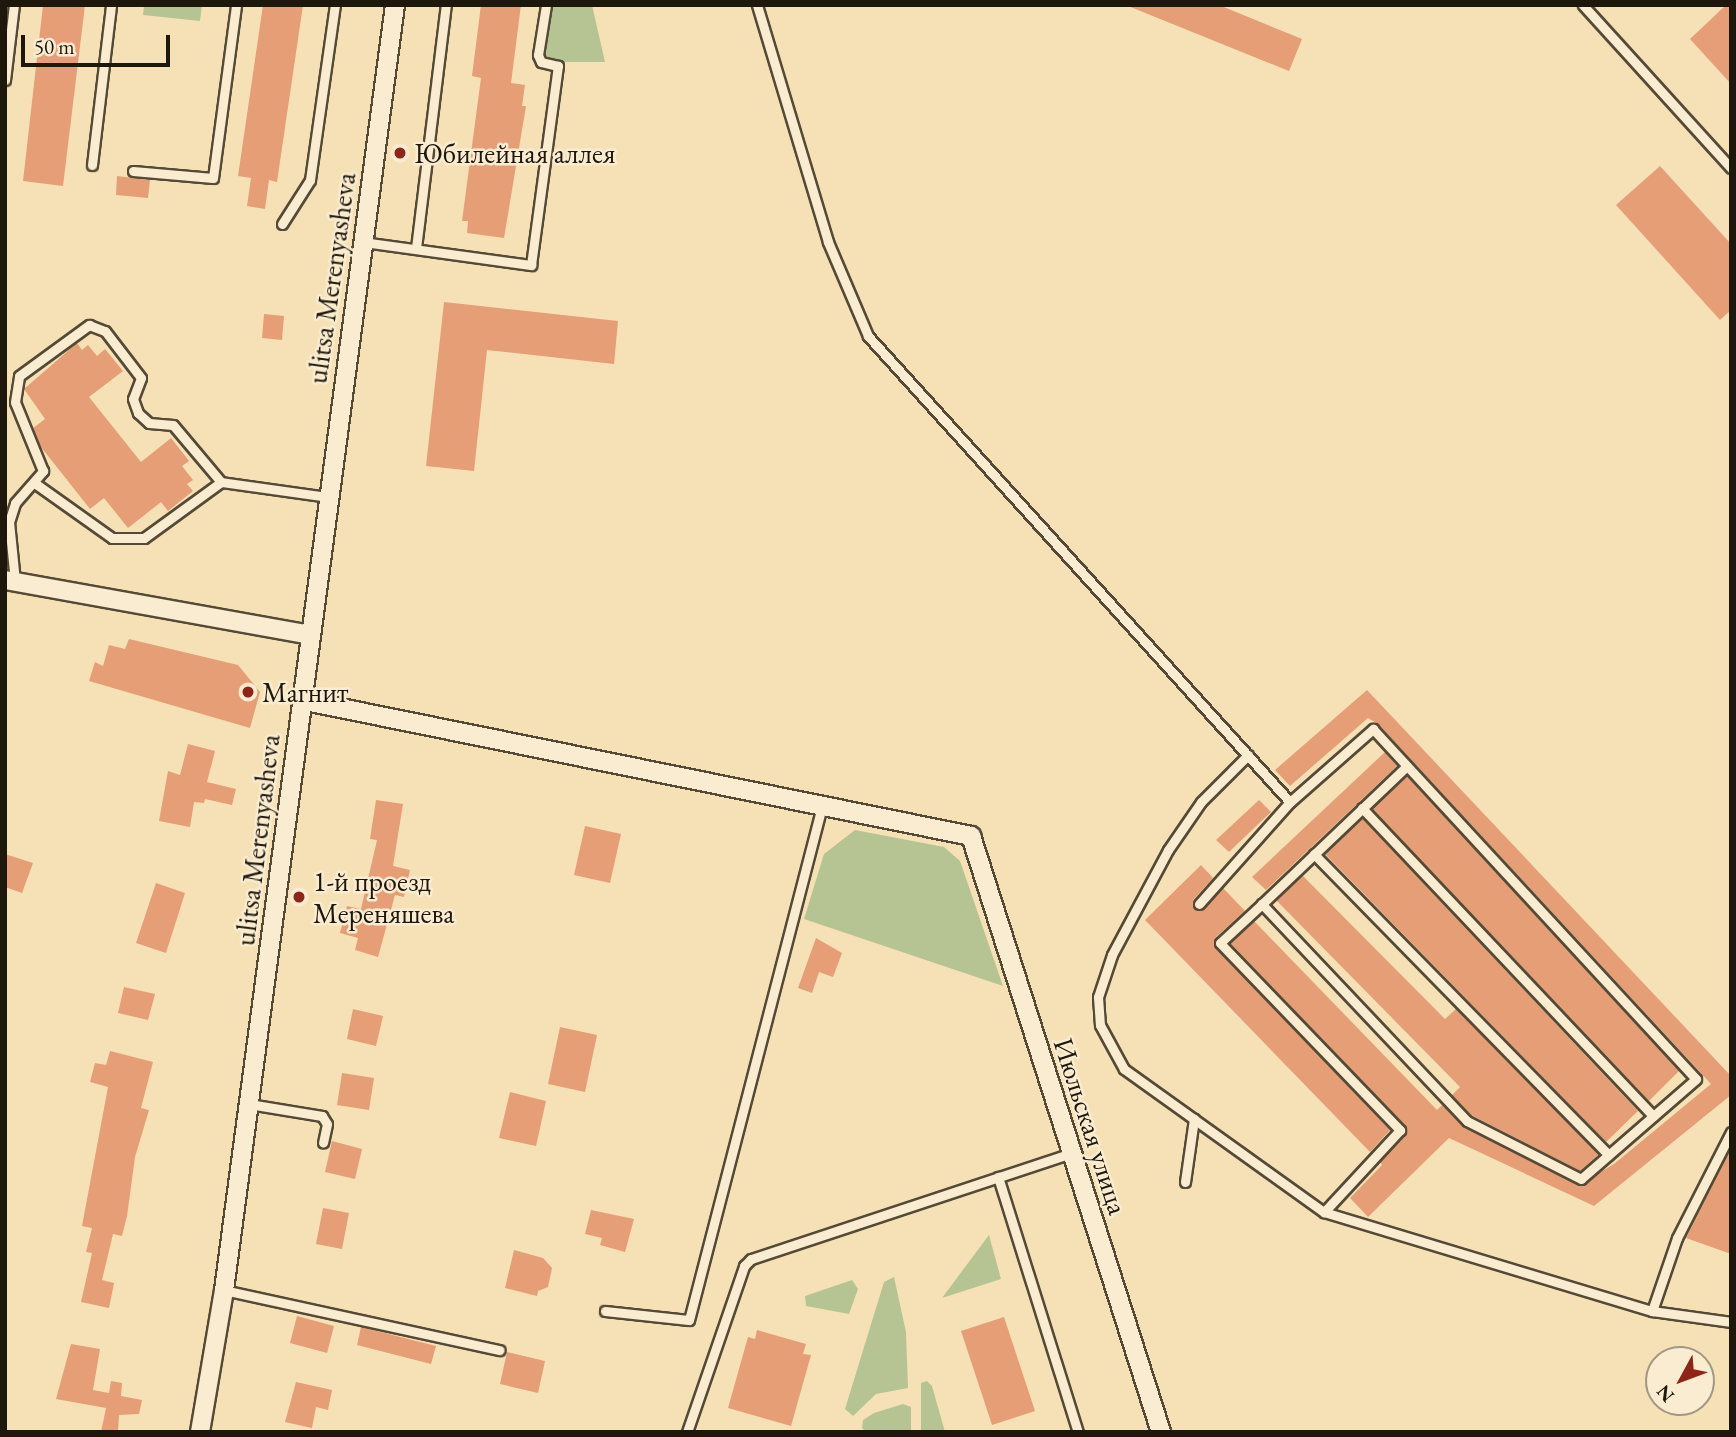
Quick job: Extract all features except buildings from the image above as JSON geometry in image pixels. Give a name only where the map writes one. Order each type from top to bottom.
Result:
[{"type":"street","name":"ulitsa Merenyasheva","points":[[200,1432],[224,1290],[395,5]]},
{"type":"street","points":[[10,581],[310,635]]},
{"type":"street","points":[[301,701],[822,806]]},
{"type":"street","name":"Июльская улица","points":[[822,806],[971,836],[1161,1432]]},
{"type":"lane","points":[[5,80],[14,5]]},
{"type":"lane","points":[[92,165],[111,5]]},
{"type":"lane","points":[[133,170],[213,178],[236,5]]},
{"type":"lane","points":[[282,224],[310,180],[335,5]]},
{"type":"lane","points":[[416,248],[446,5]]},
{"type":"lane","points":[[363,242],[531,265],[558,66],[541,62],[538,55],[546,5]]},
{"type":"lane","points":[[757,5],[828,242],[868,336],[1290,802]]},
{"type":"lane","points":[[1583,5],[1731,168]]},
{"type":"lane","points":[[10,581],[9,522],[15,503],[36,484],[43,471],[15,402],[19,376],[89,326],[105,331],[141,378],[134,399],[138,412],[149,423],[173,425],[220,482],[328,497]]},
{"type":"lane","points":[[36,484],[112,538],[144,538],[220,482]]},
{"type":"lane","points":[[1199,904],[1290,802],[1373,729],[1696,1079],[1581,1179],[1467,1121],[1262,904]]},
{"type":"lane","points":[[1248,755],[1202,802],[1168,850],[1129,917],[1098,998],[1100,1024],[1124,1069],[1324,1212],[1652,1311],[1731,1322]]},
{"type":"lane","points":[[1324,1212],[1400,1130],[1220,943],[1407,766]]},
{"type":"lane","points":[[605,1311],[689,1320],[822,806]]},
{"type":"lane","points":[[1362,808],[1653,1116]]},
{"type":"lane","points":[[1314,854],[1609,1155]]},
{"type":"lane","points":[[248,1104],[322,1115],[327,1124],[323,1143]]},
{"type":"lane","points":[[1185,1182],[1194,1119]]},
{"type":"lane","points":[[1652,1311],[1677,1238],[1731,1132]]},
{"type":"lane","points":[[687,1432],[744,1266],[751,1259],[1072,1153]]},
{"type":"lane","points":[[998,1177],[1078,1432]]},
{"type":"lane","points":[[224,1290],[500,1350]]},
{"type":"green space","points":[[144,5],[202,5],[200,21],[143,15]]},
{"type":"green space","points":[[552,5],[592,5],[605,62],[552,62],[543,52]]},
{"type":"green space","points":[[855,830],[944,847],[960,861],[1003,986],[804,919],[824,854]]},
{"type":"green space","points":[[989,1235],[1001,1279],[942,1298]]},
{"type":"green space","points":[[894,1277],[906,1332],[908,1388],[876,1394],[853,1416],[845,1409],[884,1282]]},
{"type":"green space","points":[[852,1280],[858,1289],[849,1314],[806,1306],[805,1296]]},
{"type":"green space","points":[[927,1381],[932,1386],[945,1432],[921,1432],[921,1383]]},
{"type":"green space","points":[[903,1404],[911,1407],[911,1432],[866,1432],[862,1428],[863,1420],[874,1413]]},
{"type":"place","name":"Юбилейная аллея","points":[[400,153]]},
{"type":"place","name":"Магнит","points":[[248,692]]},
{"type":"place","name":"1-й проезд Мереняшева","points":[[299,897]]}]
